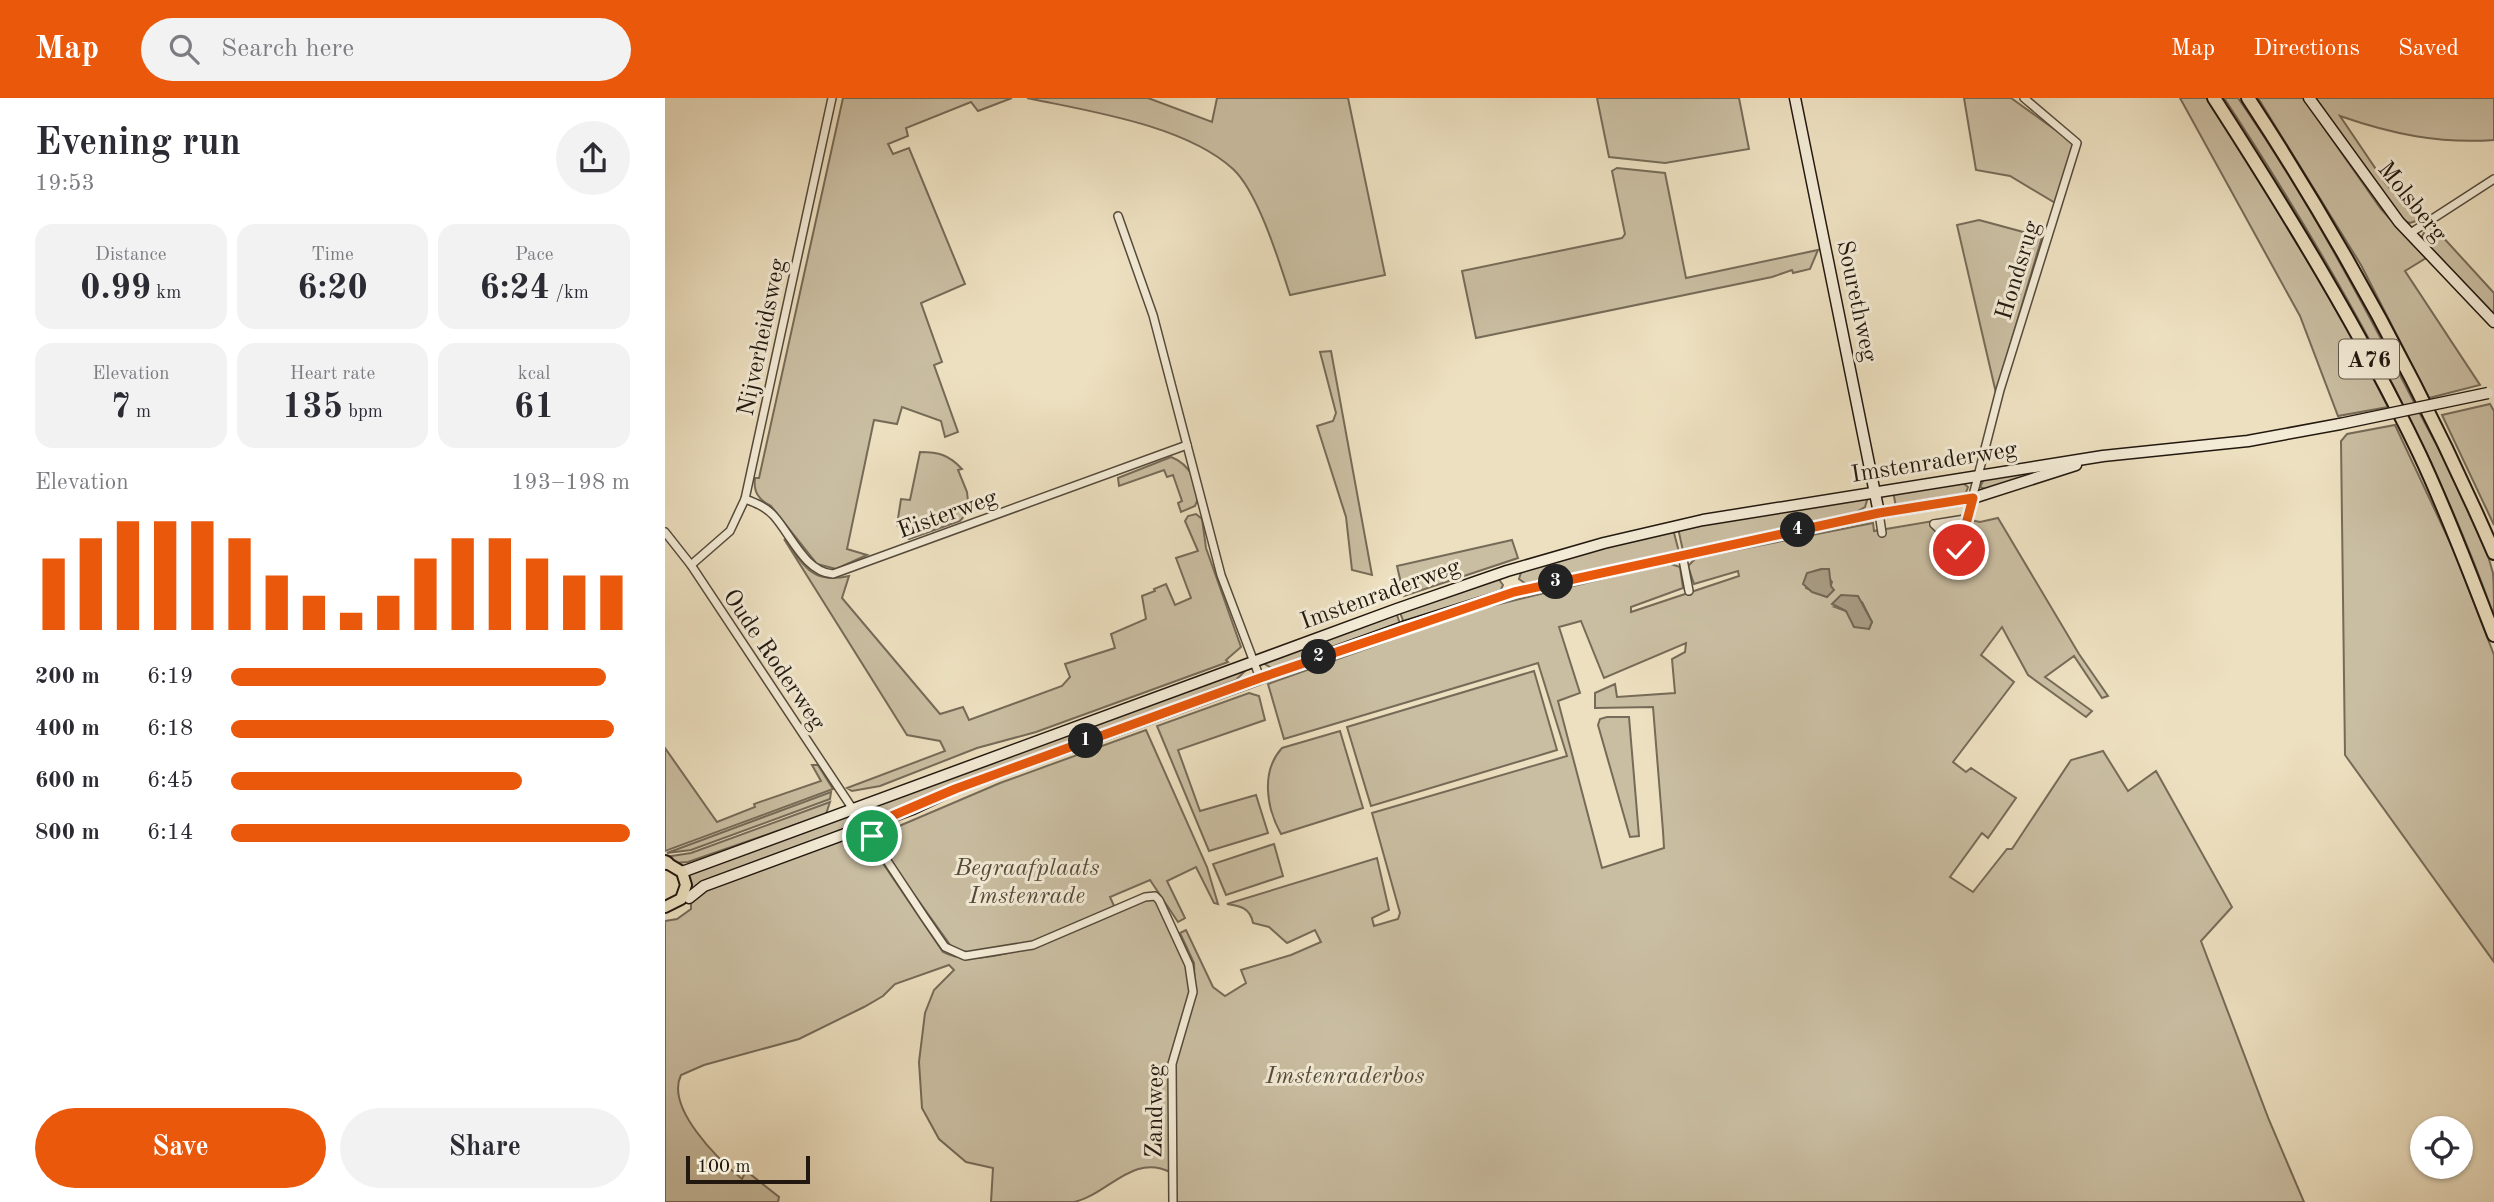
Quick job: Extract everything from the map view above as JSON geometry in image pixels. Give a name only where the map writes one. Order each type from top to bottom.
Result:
[{"type":"highway","name":"A76","points":[[2214,98],[2309,249],[2411,439],[2449,521],[2494,635]]},
{"type":"highway","name":"A76","points":[[2248,98],[2310,194],[2377,309],[2441,434],[2494,553]]},
{"type":"main road","points":[[665,906],[678,902],[684,895],[686,886],[671,867]]},
{"type":"main road","points":[[665,914],[678,910],[689,898]]},
{"type":"street","name":"Nijverheidsweg","points":[[691,565],[730,531],[745,499],[832,98]]},
{"type":"street","name":"Sourethweg","points":[[1795,98],[1879,513]]},
{"type":"street","name":"Hondsrug","points":[[1977,476],[2011,352],[2077,144],[2024,98]]},
{"type":"street","name":"Molsberg","points":[[2309,98],[2409,234],[2494,322]]},
{"type":"street","points":[[2409,234],[2494,179]]},
{"type":"street","points":[[1118,216],[1153,315],[1221,575],[1260,678]]},
{"type":"street","name":"Imstenraderweg","points":[[671,867],[697,864],[1507,571],[1604,543],[1703,520],[1875,491],[2103,456],[2248,441],[2491,392]]},
{"type":"street","name":"Eisterweg","points":[[745,499],[761,505],[774,516],[817,570],[833,574],[1187,445]]},
{"type":"street","name":"Imstenraderweg","points":[[689,898],[704,886],[866,827],[955,789],[1260,678],[1514,592],[1879,513],[1973,498],[2103,456]]},
{"type":"street","points":[[1965,519],[1934,524],[1959,550],[1977,476]]},
{"type":"street","points":[[1879,513],[1882,533]]},
{"type":"street","name":"Oude Roderweg","points":[[665,532],[691,565],[866,827]]},
{"type":"street","points":[[1682,554],[1689,591]]},
{"type":"street","name":"Zandweg","points":[[866,827],[945,947],[958,955],[1033,945],[1145,897],[1155,896],[1159,900],[1189,965],[1193,992],[1172,1064],[1173,1202]]},
{"type":"green space","points":[[843,98],[1012,98],[978,111],[971,102],[906,128],[908,136],[888,144],[893,154],[909,148],[965,284],[921,303],[942,362],[934,365],[958,432],[945,437],[941,421],[902,407],[897,424],[874,420],[847,549],[867,555],[836,569],[817,564],[771,506],[760,498],[756,491],[755,478],[759,478]]},
{"type":"green space","points":[[1027,98],[1148,98],[1212,122],[1217,98],[1348,98],[1385,275],[1290,295],[1267,228],[1251,194],[1233,169],[1213,154],[1189,141],[1135,122]]},
{"type":"green space","points":[[1597,98],[1739,98],[1749,149],[1665,163],[1609,157]]},
{"type":"green space","points":[[1964,98],[2011,98],[2075,144],[2057,204],[2010,176],[1976,170]]},
{"type":"green space","points":[[2180,98],[2208,98],[2328,291],[2388,407],[2338,416],[2300,316]]},
{"type":"green space","points":[[2224,98],[2238,98],[2311,212],[2450,469],[2487,552],[2493,573],[2494,616],[2468,548],[2408,414],[2339,285]]},
{"type":"green space","points":[[2258,98],[2303,98],[2381,209],[2426,258],[2405,271],[2480,385],[2429,398],[2361,265]]},
{"type":"green space","points":[[2313,98],[2494,98],[2494,140],[2435,139],[2378,128],[2340,116],[2386,184],[2422,219],[2410,223],[2400,220]]},
{"type":"green space","points":[[1617,168],[1665,173],[1686,278],[1818,250],[1810,269],[1793,273],[1792,270],[1772,277],[1476,338],[1462,271],[1622,238],[1625,234],[1612,171]]},
{"type":"green space","points":[[1979,220],[2042,237],[1996,393],[1957,225]]},
{"type":"green space","points":[[2430,223],[2494,293],[2494,314],[2421,238]]},
{"type":"green space","points":[[1331,351],[1372,575],[1352,570],[1346,517],[1317,426],[1333,421],[1336,413],[1320,352]]},
{"type":"green space","points":[[2490,404],[2494,411],[2494,525],[2442,415]]},
{"type":"green space","points":[[2395,425],[2455,553],[2494,655],[2494,962],[2345,755],[2341,441],[2347,434]]},
{"type":"green space","points":[[920,452],[943,455],[962,469],[958,470],[967,492],[969,511],[960,521],[909,539],[897,525],[901,499],[910,500]]},
{"type":"green space","points":[[1171,457],[1189,470],[1193,477],[1198,492],[1195,506],[1181,512],[1178,503],[1182,501],[1173,475],[1167,477],[1164,470],[1119,486],[1118,478]]},
{"type":"green space","points":[[2045,470],[1987,490],[1980,487],[1984,479]]},
{"type":"green space","points":[[1963,483],[1968,487],[1965,495],[1896,507],[1893,491]]},
{"type":"green space","points":[[1868,497],[1865,507],[1853,514],[1683,551],[1678,528]]},
{"type":"green space","points":[[1196,514],[1202,519],[1206,548],[1241,647],[1226,660],[1228,662],[1036,732],[977,748],[880,786],[852,791],[847,788],[945,751],[940,741],[907,735],[784,539],[804,565],[818,575],[826,578],[849,576],[842,598],[940,714],[963,707],[969,720],[1062,686],[1070,677],[1065,664],[1115,648],[1111,634],[1146,619],[1142,596],[1155,591],[1154,589],[1166,584],[1175,605],[1191,598],[1176,558],[1198,551],[1185,521],[1188,516]]},
{"type":"green space","name":"Imstenraderbos","points":[[1998,518],[2079,654],[2108,696],[2102,698],[2074,656],[2045,677],[2092,711],[2086,717],[2028,675],[2002,627],[1981,655],[2014,682],[1953,762],[1966,772],[1971,768],[2016,798],[1988,838],[1982,833],[1950,877],[1973,892],[2007,849],[2012,849],[2071,760],[2103,751],[2128,791],[2156,771],[2232,907],[2201,941],[2269,1120],[2304,1202],[1170,1202],[1170,1172],[1144,1168],[1132,1171],[1098,1192],[1074,1202],[991,1202],[993,1168],[966,1162],[939,1139],[922,1108],[919,1062],[925,1013],[934,990],[954,970],[949,965],[895,984],[883,996],[864,1007],[799,1039],[704,1065],[681,1075],[678,1088],[681,1102],[687,1117],[708,1146],[742,1179],[745,1173],[750,1174],[779,1197],[778,1202],[665,1202],[665,921],[677,919],[691,909],[691,902],[702,891],[855,836],[880,859],[943,952],[963,958],[987,957],[1016,951],[1046,942],[1150,898],[1157,901],[1179,939],[1195,993],[1194,963],[1180,933],[1186,930],[1213,987],[1225,996],[1246,983],[1241,970],[1291,955],[1321,942],[1315,930],[1287,943],[1269,927],[1253,923],[1250,914],[1244,909],[1227,904],[1377,858],[1389,910],[1372,918],[1374,926],[1398,919],[1400,913],[1372,813],[1567,756],[1538,663],[1284,739],[1268,684],[1475,610],[1668,563],[1680,567],[1683,588],[1631,607],[1631,612],[1739,576],[1738,571],[1694,584],[1688,566],[1696,558],[1873,523],[1874,531],[1933,521],[1939,531],[1964,540],[1970,520],[1980,522]],"holes":[[[1822,569],[1832,582],[1827,597],[1806,588],[1814,571]],[[1862,602],[1872,622],[1869,629],[1846,611],[1835,607]],[[1581,621],[1604,678],[1686,643],[1685,652],[1672,659],[1675,693],[1617,697],[1615,684],[1595,693],[1595,708],[1653,707],[1664,848],[1602,868],[1558,701],[1580,693],[1559,627]]]},
{"type":"green space","points":[[1673,529],[1679,552],[1529,586],[1519,579],[1522,569]]},
{"type":"green space","points":[[1512,540],[1518,558],[1404,596],[1397,566]]},
{"type":"green space","points":[[1498,578],[1503,585],[1499,594],[1404,623],[1399,610]]},
{"type":"green space","points":[[1396,612],[1400,624],[1273,669],[1263,663]]},
{"type":"green space","points":[[1247,669],[1236,680],[917,804],[871,821],[866,815],[871,807]]},
{"type":"green space","points":[[1534,671],[1557,750],[1371,806],[1347,727]]},
{"type":"green space","points":[[1249,693],[1259,696],[1265,720],[1178,750],[1200,811],[1256,795],[1268,833],[1209,851],[1157,726]]},
{"type":"green space","points":[[1629,717],[1639,836],[1630,837],[1598,725],[1600,719]]},
{"type":"green space","name":"Begraafplaats Imstenrade","points":[[1146,730],[1207,867],[1218,904],[1214,903],[1196,867],[1167,881],[1185,918],[1178,922],[1150,880],[1110,897],[1115,908],[1035,942],[993,952],[972,953],[953,949],[881,848],[885,832],[1000,783]]},
{"type":"green space","points":[[1340,731],[1363,808],[1281,834],[1272,813],[1268,791],[1268,779],[1275,758],[1282,748]]},
{"type":"green space","points":[[665,748],[717,822],[755,807],[754,804],[821,781],[812,765],[818,765],[833,789],[665,851]]},
{"type":"green space","points":[[831,792],[830,799],[691,850],[667,853]]},
{"type":"green space","points":[[830,802],[826,814],[688,862],[675,863],[665,857],[691,853]]},
{"type":"green space","points":[[847,815],[851,822],[846,828],[690,890],[688,873]]},
{"type":"green space","points":[[1274,844],[1283,876],[1226,895],[1213,864]]},
{"type":"shaded area","points":[[1829,569],[1834,590],[1827,597],[1812,592],[1803,584],[1807,573]]},
{"type":"shaded area","points":[[1841,595],[1858,596],[1872,622],[1869,629],[1854,627],[1846,611],[1832,604]]},
{"type":"route","points":[[872,836],[866,827],[955,789],[1331,652],[1514,592],[1596,572],[1879,513],[1973,498],[1965,519],[1959,550]]}]
